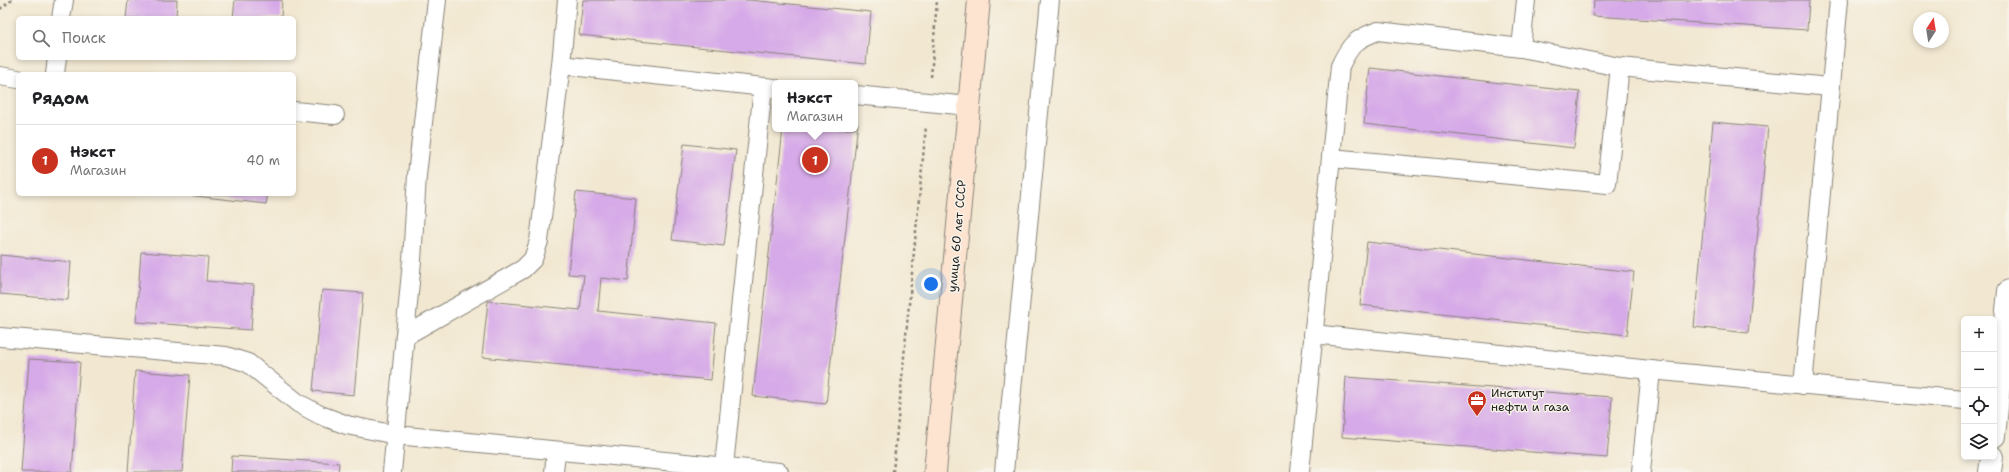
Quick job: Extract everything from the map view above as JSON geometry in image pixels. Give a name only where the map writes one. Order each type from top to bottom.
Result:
[{"type":"main road","name":"улица 60 лет СССР","points":[[935,472],[979,0]]},
{"type":"street","points":[[1997,395],[2009,291]]},
{"type":"street","points":[[1990,472],[1992,460]]},
{"type":"lane","points":[[61,16],[64,0]]},
{"type":"lane","points":[[392,472],[412,261],[417,175],[437,0]]},
{"type":"lane","points":[[405,336],[523,269],[533,259],[540,241],[561,65],[567,0]]},
{"type":"lane","points":[[1004,472],[1050,0]]},
{"type":"lane","points":[[1521,48],[1526,0]]},
{"type":"lane","points":[[1803,385],[1839,0]]},
{"type":"lane","points":[[1300,472],[1340,66],[1349,48],[1361,37],[1378,31],[1521,48],[1620,67],[1830,87]]},
{"type":"lane","points":[[55,72],[57,60]]},
{"type":"lane","points":[[561,65],[769,88],[724,466]]},
{"type":"lane","points":[[1331,158],[1607,184],[1620,67]]},
{"type":"lane","points":[[0,76],[16,79]]},
{"type":"lane","points":[[858,95],[970,106]]},
{"type":"lane","points":[[296,110],[335,115]]},
{"type":"lane","points":[[1313,334],[1651,370],[1961,400]]},
{"type":"lane","points":[[0,337],[226,356],[248,363],[298,403],[320,415],[347,424],[396,435],[779,472]]},
{"type":"lane","points":[[1642,472],[1651,370]]},
{"type":"lane","points":[[554,472],[556,451]]},
{"type":"path","points":[[0,9],[12,0]]},
{"type":"path","points":[[893,472],[937,0]]},
{"type":"building","points":[[128,0],[177,0],[176,16],[126,16]]},
{"type":"building","points":[[235,0],[282,0],[281,16],[233,16]]},
{"type":"building","points":[[583,0],[749,0],[871,12],[866,64],[579,35]]},
{"type":"building","points":[[1594,0],[1809,0],[1807,30],[1593,16]]},
{"type":"building","points":[[1370,68],[1580,92],[1574,148],[1364,124]]},
{"type":"building","points":[[1713,122],[1768,127],[1748,333],[1694,327]]},
{"type":"building","points":[[783,132],[857,132],[826,404],[753,396]]},
{"type":"building","points":[[684,144],[736,150],[724,246],[672,240]]},
{"type":"building","points":[[576,192],[636,198],[628,281],[601,278],[598,311],[716,323],[711,380],[482,357],[488,301],[580,310],[584,275],[568,274]]},
{"type":"building","points":[[196,196],[268,196],[266,204]]},
{"type":"building","points":[[1367,242],[1634,272],[1627,335],[1360,305]]},
{"type":"building","points":[[141,252],[208,257],[206,281],[254,285],[251,330],[136,322]]},
{"type":"building","points":[[0,255],[71,262],[68,300],[0,294]]},
{"type":"building","points":[[322,290],[363,293],[354,395],[313,391]]},
{"type":"building","points":[[29,359],[80,362],[72,472],[21,472]]},
{"type":"building","points":[[135,371],[190,375],[182,472],[128,472]]},
{"type":"building","name":"Институт нефти и газа","points":[[1346,377],[1612,397],[1607,458],[1342,437]]},
{"type":"building","points":[[232,456],[339,463],[338,472],[231,472]]},
{"type":"place","name":"Нэкст","points":[[815,160]]},
{"type":"place","name":"Институт нефти и газа","points":[[1477,417]]}]
